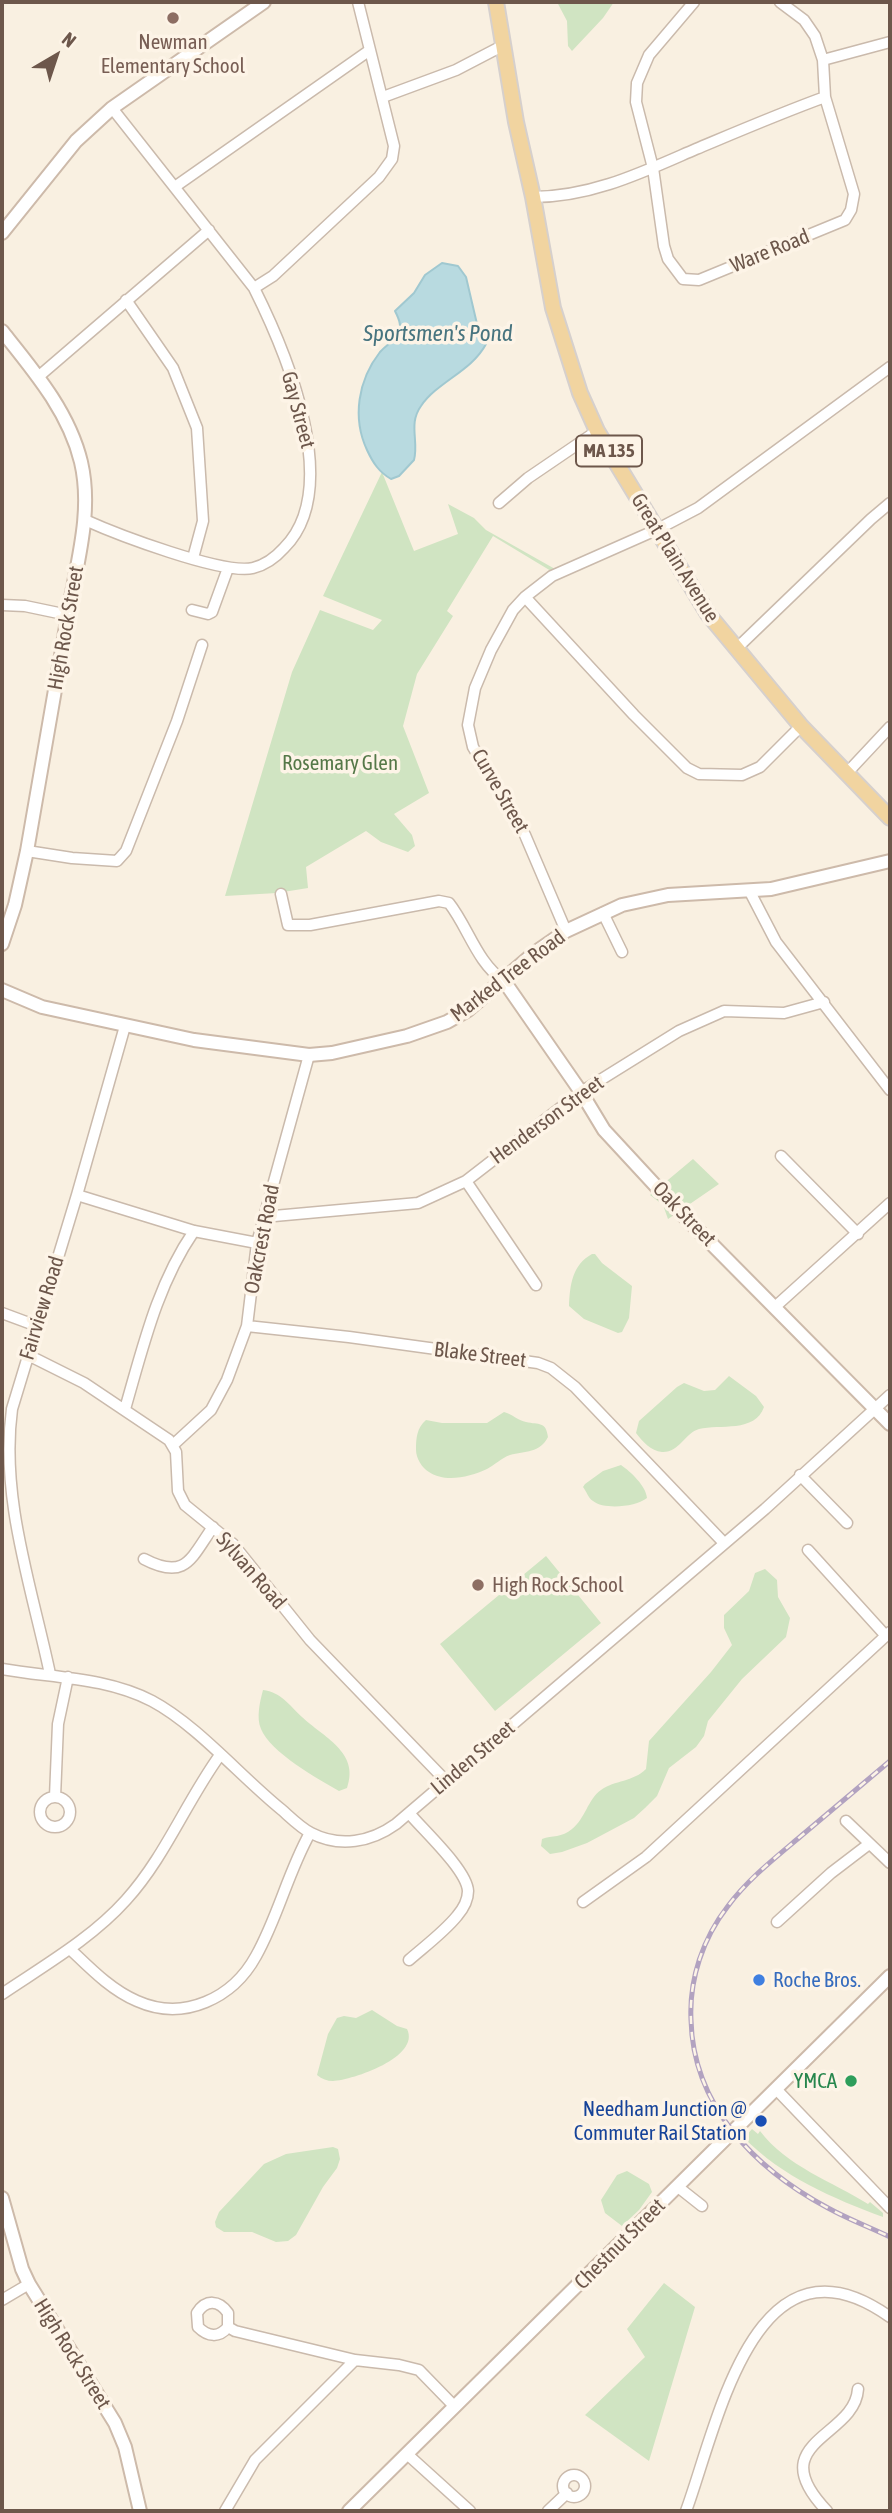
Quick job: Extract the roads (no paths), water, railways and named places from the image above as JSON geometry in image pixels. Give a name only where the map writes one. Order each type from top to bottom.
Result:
[{"type":"main road","name":"Great Plain Avenue","points":[[496,2],[516,122],[557,323],[580,393],[597,431],[708,614],[801,726],[890,818]]},
{"type":"street","points":[[2,233],[76,141],[112,108],[264,2]]},
{"type":"street","points":[[254,288],[273,276],[379,177],[392,159],[394,146],[358,2]]},
{"type":"street","points":[[678,2],[686,10]]},
{"type":"street","points":[[653,168],[636,102],[637,83],[649,55],[694,2]]},
{"type":"street","points":[[533,197],[558,197],[623,181],[773,116],[825,97],[823,60],[815,36],[804,20],[780,2]]},
{"type":"street","points":[[823,60],[890,42]]},
{"type":"street","points":[[383,97],[456,70],[504,45]]},
{"type":"street","points":[[176,186],[370,50]]},
{"type":"street","name":"Ware Road","points":[[653,168],[664,246],[668,259],[684,279],[699,280],[845,220],[851,210],[854,194],[825,97]]},
{"type":"street","name":"Gay Street","points":[[85,520],[163,550],[228,568],[253,568],[277,555],[302,525],[310,486],[311,462],[292,380],[270,320],[254,288],[112,108]]},
{"type":"street","points":[[38,377],[209,230]]},
{"type":"street","points":[[126,300],[173,368],[197,428],[203,521],[193,558]]},
{"type":"street","name":"High Rock Street","points":[[2,331],[60,410],[73,438],[81,463],[85,520],[27,851],[15,905],[2,944]]},
{"type":"street","name":"Curve Street","points":[[566,931],[525,835],[473,747],[467,725],[475,688],[491,650],[513,610],[552,576],[656,530],[698,508],[890,367]]},
{"type":"street","points":[[499,503],[528,478],[597,431]]},
{"type":"street","points":[[736,649],[890,503]]},
{"type":"street","points":[[192,610],[208,614],[212,612],[228,568]]},
{"type":"street","points":[[525,597],[634,715],[687,768],[699,774],[742,775],[760,766],[801,726]]},
{"type":"street","points":[[2,605],[25,606],[68,615]]},
{"type":"street","points":[[27,851],[117,861],[126,851],[177,721],[202,645]]},
{"type":"street","points":[[846,774],[890,727]]},
{"type":"street","name":"Marked Tree Road","points":[[2,990],[42,1007],[194,1040],[309,1055],[332,1053],[447,1022],[468,1010],[533,954],[566,931],[603,913],[651,898],[749,890],[814,880],[890,861]]},
{"type":"street","points":[[749,890],[776,942],[890,1090]]},
{"type":"street","points":[[281,894],[288,925],[292,926],[439,901],[449,903],[475,947],[496,976],[504,981]]},
{"type":"street","points":[[603,913],[622,952]]},
{"type":"street","name":"Oak Street","points":[[504,981],[604,1130],[678,1210],[890,1424]]},
{"type":"street","name":"Henderson Street","points":[[263,1217],[418,1203],[466,1181],[581,1092],[679,1031],[724,1011],[784,1013],[824,1002]]},
{"type":"street","name":"Fairview Road","points":[[50,1674],[18,1552],[4,1470],[7,1426],[125,1026]]},
{"type":"street","name":"Oakcrest Road","points":[[173,1445],[211,1410],[227,1380],[247,1326],[257,1243],[309,1055]]},
{"type":"street","points":[[781,1156],[858,1234]]},
{"type":"street","points":[[466,1181],[536,1285]]},
{"type":"street","points":[[77,1195],[194,1231],[257,1243]]},
{"type":"street","points":[[776,1306],[890,1203]]},
{"type":"street","points":[[125,1409],[154,1307],[180,1251],[194,1231]]},
{"type":"street","points":[[2,1313],[37,1326]]},
{"type":"street","name":"Blake Street","points":[[247,1326],[538,1363],[551,1368],[575,1387],[724,1543]]},
{"type":"street","points":[[27,1355],[84,1383],[163,1435],[173,1445]]},
{"type":"street","name":"Linden Street","points":[[2,1670],[68,1677],[120,1688],[151,1701],[183,1722],[310,1833],[344,1842],[363,1840],[385,1832],[446,1781],[724,1543],[890,1395]]},
{"type":"street","name":"Sylvan Road","points":[[173,1445],[177,1458],[179,1496],[189,1510],[233,1544],[310,1640],[446,1781]]},
{"type":"street","points":[[800,1475],[848,1523]]},
{"type":"street","points":[[144,1559],[163,1568],[183,1565],[192,1557],[213,1527]]},
{"type":"street","points":[[583,1902],[646,1857],[888,1634],[808,1550]]},
{"type":"street","points":[[55,1797],[58,1724],[68,1677]]},
{"type":"street","points":[[2,1994],[69,1948],[113,1913],[139,1885],[220,1755]]},
{"type":"street","points":[[408,1813],[453,1863],[463,1877],[468,1891],[457,1917],[409,1960]]},
{"type":"street","points":[[846,1821],[890,1863]]},
{"type":"street","points":[[69,1948],[112,1985],[146,2004],[184,2009],[216,1998],[235,1985],[257,1956],[310,1833]]},
{"type":"street","points":[[777,1922],[831,1873],[869,1844]]},
{"type":"street","name":"Chestnut Street","points":[[349,2511],[890,1976]]},
{"type":"street","points":[[776,2089],[890,2208]]},
{"type":"street","points":[[678,2187],[702,2206]]},
{"type":"street","name":"High Rock Street","points":[[2,2198],[22,2269],[29,2284],[115,2423],[127,2454],[140,2511]]},
{"type":"street","points":[[2,2300],[29,2284]]},
{"type":"street","points":[[686,2511],[732,2377],[756,2336],[783,2304],[803,2293],[838,2292],[877,2307],[890,2317]]},
{"type":"street","points":[[228,2327],[245,2334],[355,2360],[419,2370],[455,2407]]},
{"type":"street","points":[[225,2511],[255,2460],[355,2360]]},
{"type":"street","points":[[827,2511],[813,2497],[806,2483],[803,2467],[806,2456],[814,2446],[852,2406],[858,2389]]},
{"type":"street","points":[[407,2454],[470,2511]]},
{"type":"street","points":[[548,2511],[567,2493]]},
{"type":"water","name":"Sportsmen's Pond","points":[[442,263],[458,266],[466,277],[477,324],[486,344],[472,362],[436,390],[421,406],[414,426],[414,460],[399,476],[391,479],[374,463],[362,438],[359,412],[362,387],[380,352],[399,332],[400,324],[395,311],[414,293],[425,275]]},
{"type":"railway","points":[[890,1761],[772,1861],[736,1896],[719,1918],[705,1945],[695,1974],[691,2005],[694,2051],[703,2080],[716,2107],[733,2132],[753,2154],[801,2192],[890,2237]]},
{"type":"place","name":"Newman Elementary School","points":[[173,18]]},
{"type":"place","name":"High Rock School","points":[[478,1585]]},
{"type":"place","name":"Roche Bros.","points":[[759,1980]]},
{"type":"place","name":"YMCA","points":[[851,2081]]},
{"type":"place","name":"Needham Junction @ Commuter Rail Station","points":[[761,2121]]},
{"type":"park label","name":"Rosemary Glen","points":[[340,763]]}]
